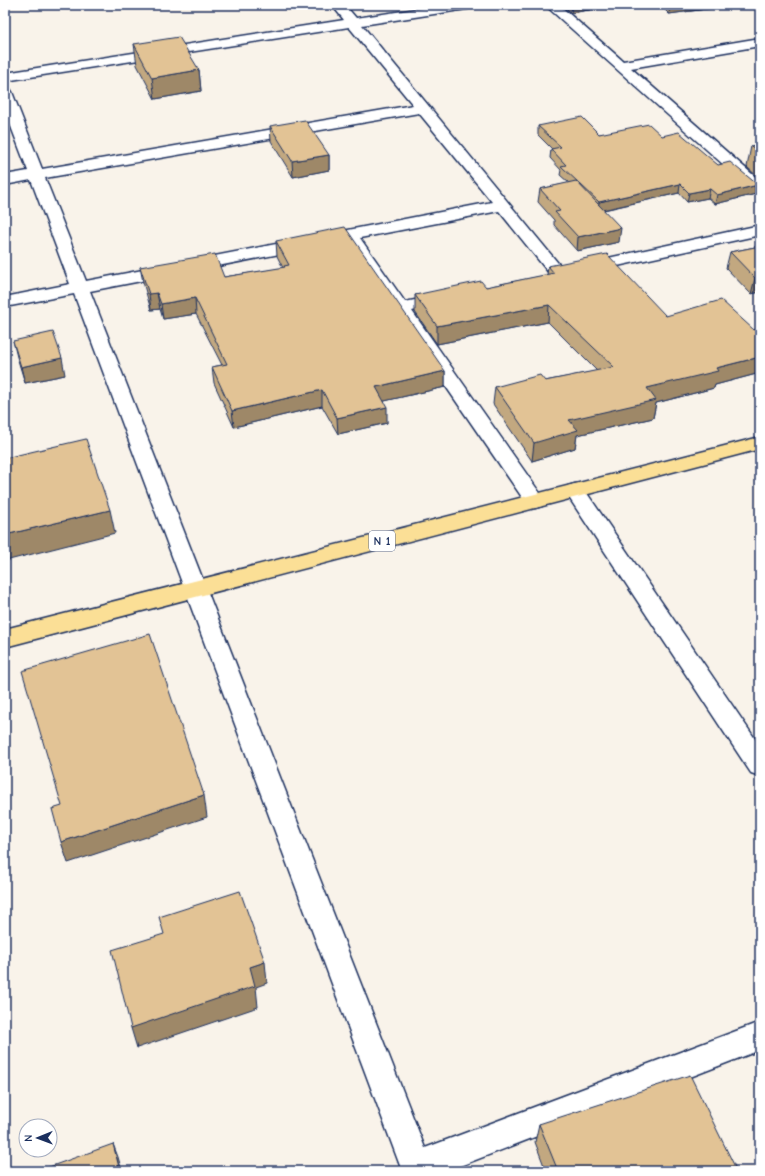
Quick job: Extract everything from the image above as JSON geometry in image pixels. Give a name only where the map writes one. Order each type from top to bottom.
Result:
[{"type":"highway","name":"N 1","points":[[5,638],[760,443]]},
{"type":"street","points":[[338,5],[502,205],[552,276],[760,230]]},
{"type":"street","points":[[5,77],[467,5]]},
{"type":"street","points":[[551,5],[760,189]]},
{"type":"street","points":[[620,66],[760,42]]},
{"type":"street","points":[[5,92],[418,1169],[760,1036]]},
{"type":"street","points":[[5,180],[422,108]]},
{"type":"street","points":[[5,302],[502,205]]},
{"type":"street","points":[[350,235],[535,501]]},
{"type":"street","points":[[402,308],[462,295]]},
{"type":"street","points":[[575,491],[760,766]]},
{"type":"building","points":[[179,37],[199,70],[152,78],[134,44]]},
{"type":"building","points":[[582,117],[599,134],[649,124],[662,136],[679,132],[718,165],[730,162],[758,185],[717,195],[710,189],[689,193],[680,184],[599,202],[561,166],[566,165],[551,149],[561,147],[538,126]]},
{"type":"building","points":[[305,120],[329,155],[292,161],[270,126]]},
{"type":"building","points":[[760,144],[760,153],[751,146]]},
{"type":"building","points":[[576,181],[621,228],[578,237],[555,212],[560,211],[540,189]]},
{"type":"building","points":[[345,227],[445,371],[376,387],[387,407],[337,418],[322,390],[232,411],[212,367],[227,364],[195,298],[161,304],[157,293],[149,294],[140,267],[215,254],[224,277],[285,267],[284,266],[289,265],[276,241]]},
{"type":"building","points":[[760,246],[760,277],[755,278],[730,252]]},
{"type":"building","points":[[607,254],[666,316],[721,300],[754,330],[760,328],[760,357],[716,368],[718,371],[647,388],[656,400],[569,420],[578,430],[534,443],[495,387],[540,375],[545,381],[614,367],[549,305],[437,326],[415,295],[481,281],[486,287],[554,273],[548,266]]},
{"type":"building","points":[[53,332],[62,358],[21,367],[13,341]]},
{"type":"building","points":[[86,439],[110,510],[5,535],[5,458]]},
{"type":"building","points":[[150,634],[204,795],[61,842],[52,809],[62,806],[22,671]]},
{"type":"building","points":[[240,891],[265,962],[250,967],[255,986],[131,1028],[112,950],[164,934],[159,917]]},
{"type":"building","points":[[690,1075],[737,1171],[558,1171],[539,1124]]},
{"type":"building","points":[[113,1144],[120,1171],[38,1171]]}]
